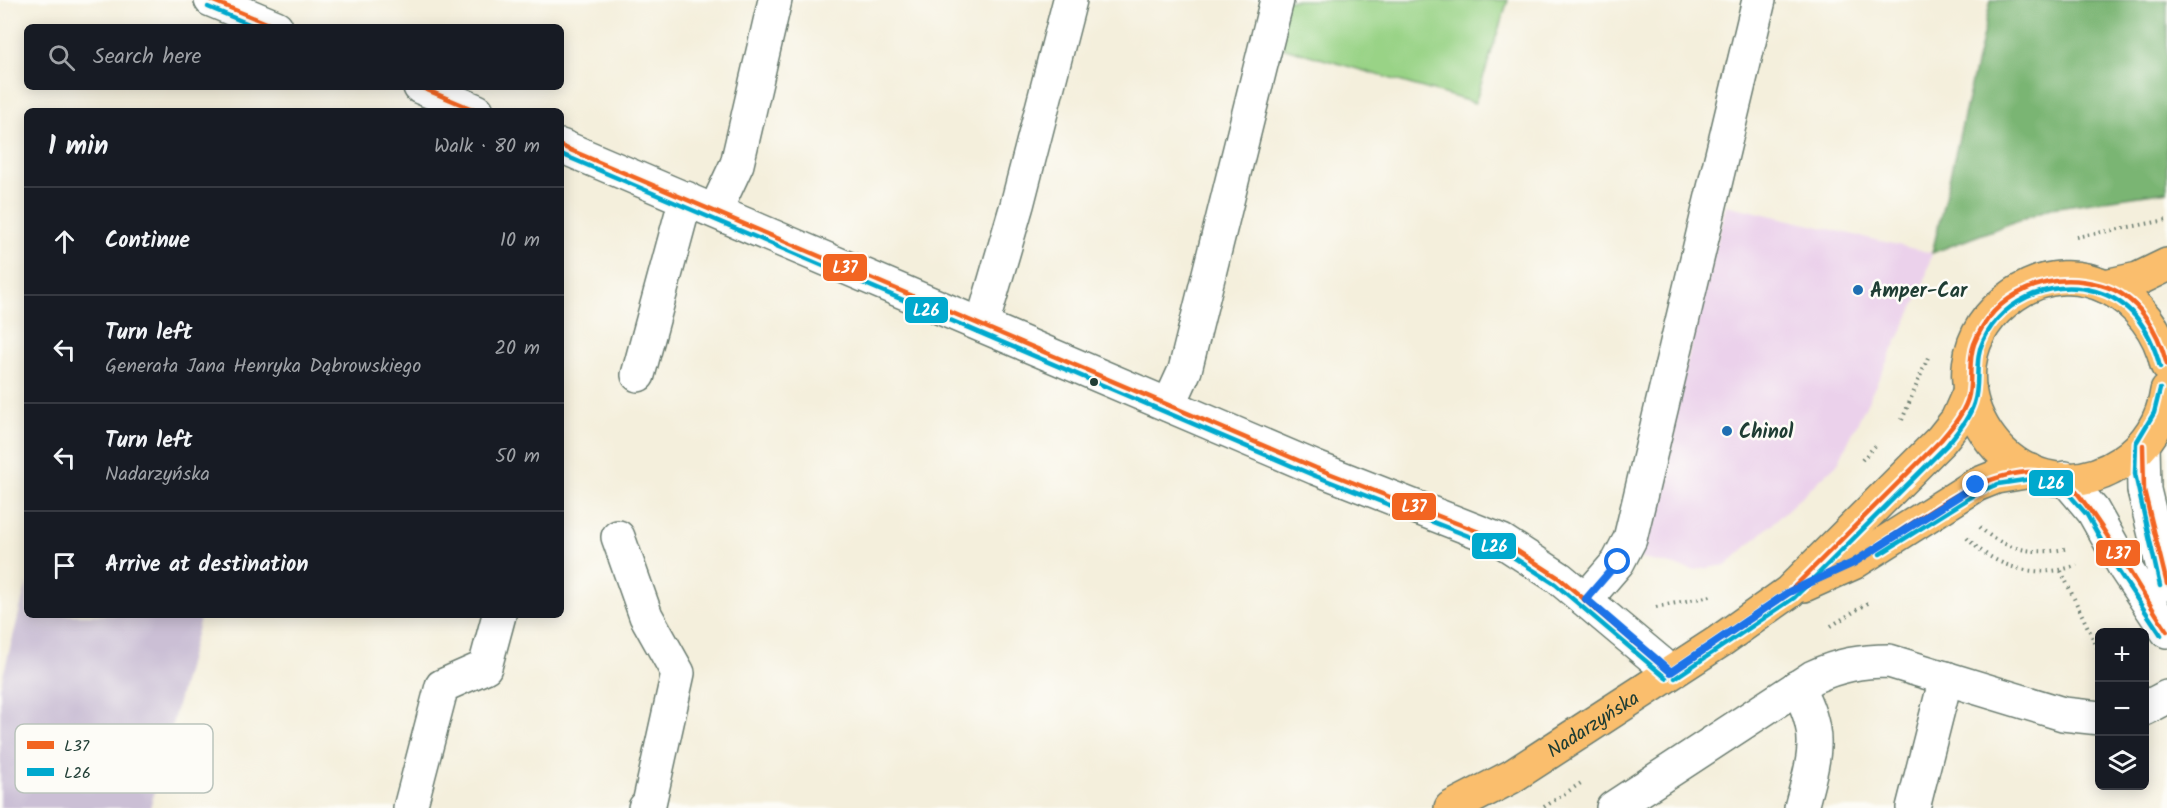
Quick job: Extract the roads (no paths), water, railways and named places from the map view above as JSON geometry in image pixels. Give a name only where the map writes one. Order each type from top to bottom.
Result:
[{"type":"main road","points":[[2105,286],[2138,279],[2167,265]]},
{"type":"main road","points":[[2167,365],[2160,340],[2147,317],[2121,293],[2105,286],[2071,279],[2054,280],[2021,290],[1994,312],[1975,342],[1970,359],[1969,393],[1980,426],[1989,441],[2016,464],[2031,471],[2065,478],[2100,474],[2130,457],[2143,445],[2161,416],[2167,391]]},
{"type":"main road","name":"Nadarzyńska","points":[[1789,592],[1941,440],[1957,420],[1969,393]]},
{"type":"main road","name":"Nadarzyńska","points":[[1451,808],[1511,777],[1789,592],[1853,563],[1976,485],[1996,477],[2031,471]]},
{"type":"street","points":[[211,0],[269,24]]},
{"type":"street","points":[[715,211],[737,164],[775,0]]},
{"type":"street","points":[[982,325],[1017,205],[1070,0]]},
{"type":"street","points":[[1169,405],[1185,370],[1277,0]]},
{"type":"street","points":[[1586,599],[1618,562],[1630,539],[1759,0]]},
{"type":"street","points":[[427,90],[470,108]]},
{"type":"street","points":[[564,147],[1316,468],[1502,541],[1535,560],[1586,599],[1671,672]]},
{"type":"street","points":[[638,375],[686,198]]},
{"type":"street","points":[[2143,445],[2144,490],[2167,584]]},
{"type":"street","points":[[2065,478],[2093,511],[2136,585],[2167,631]]},
{"type":"street","points":[[618,537],[646,616],[678,673],[649,804],[645,808]]},
{"type":"street","points":[[410,808],[442,686],[485,667],[498,618]]},
{"type":"street","points":[[1613,808],[1797,687],[1836,666],[1863,661],[1889,661],[2063,714],[2095,717]]},
{"type":"street","points":[[1913,808],[1946,678]]},
{"type":"street","points":[[1797,687],[1809,708],[1815,736],[1812,767],[1801,808]]},
{"type":"street","points":[[2149,707],[2167,697]]},
{"type":"place","name":"Amper-Car","points":[[1858,290]]},
{"type":"place","name":"Chinol","points":[[1727,431]]}]
